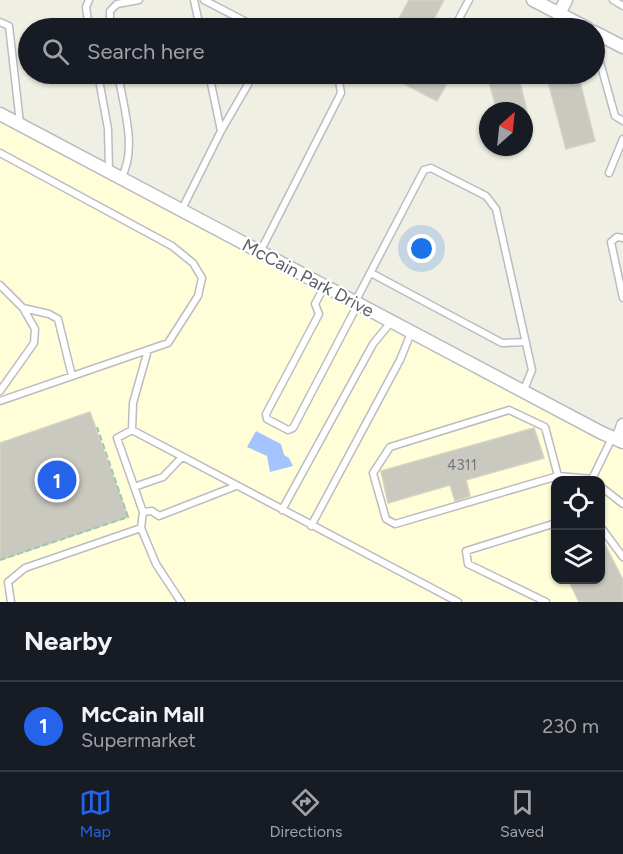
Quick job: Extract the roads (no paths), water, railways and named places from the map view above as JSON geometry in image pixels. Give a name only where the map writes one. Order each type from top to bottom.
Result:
[{"type":"street","points":[[533,0],[567,18]]},
{"type":"street","points":[[559,14],[566,0]]},
{"type":"street","points":[[605,38],[623,47]]},
{"type":"street","name":"McCain Park Drive","points":[[0,114],[356,304],[618,440]]},
{"type":"street","points":[[618,440],[623,425]]},
{"type":"lane","points":[[88,18],[86,7],[89,0]]},
{"type":"lane","points":[[110,18],[110,11],[117,4],[140,0]]},
{"type":"lane","points":[[194,0],[198,18]]},
{"type":"lane","points":[[204,0],[239,18]]},
{"type":"lane","points":[[459,18],[468,0]]},
{"type":"lane","points":[[613,0],[623,6]]},
{"type":"lane","points":[[557,18],[559,14]]},
{"type":"lane","points":[[0,22],[9,26],[20,124]]},
{"type":"lane","points":[[605,80],[615,116],[623,121]]},
{"type":"lane","points":[[100,84],[108,129],[109,172]]},
{"type":"lane","points":[[120,84],[130,149],[126,169],[121,178]]},
{"type":"lane","points":[[211,84],[221,131]]},
{"type":"lane","points":[[181,211],[221,131],[248,84]]},
{"type":"lane","points":[[260,253],[341,93],[340,84]]},
{"type":"lane","points":[[609,173],[623,140]]},
{"type":"lane","points":[[0,153],[172,246],[193,263],[202,278],[198,296],[168,343],[0,401]]},
{"type":"lane","points":[[324,287],[315,304],[319,314],[266,414],[267,419],[288,430],[293,428],[424,170],[431,168],[486,196],[496,209],[532,370],[523,392]]},
{"type":"lane","points":[[623,238],[617,237],[611,242],[623,298]]},
{"type":"lane","points":[[371,273],[502,343],[526,342]]},
{"type":"lane","points":[[0,285],[23,308],[35,329],[34,343],[0,391]]},
{"type":"lane","points":[[23,308],[49,314],[58,319],[72,376]]},
{"type":"lane","points":[[282,510],[374,344],[391,322]]},
{"type":"lane","points":[[311,526],[400,360],[411,333]]},
{"type":"lane","points":[[132,429],[133,402],[148,350]]},
{"type":"lane","points":[[509,410],[545,427],[558,476],[395,524],[386,519],[373,473],[390,447],[509,410]]},
{"type":"lane","points":[[132,429],[182,458],[458,602]]},
{"type":"lane","points":[[132,429],[117,438],[143,512],[141,528],[156,564],[181,602]]},
{"type":"lane","points":[[595,476],[618,440]]},
{"type":"lane","points":[[134,487],[163,477],[182,458]]},
{"type":"lane","points":[[143,512],[152,510],[159,516],[236,486]]},
{"type":"lane","points":[[605,490],[623,504]]},
{"type":"lane","points":[[546,602],[468,564],[465,554],[466,551],[551,525]]},
{"type":"lane","points":[[11,602],[8,582],[25,568],[141,528]]},
{"type":"lane","points":[[603,530],[622,552]]},
{"type":"water","points":[[256,431],[281,444],[284,455],[289,458],[293,466],[270,472],[267,456],[247,447]]},
{"type":"place","name":"McCain Mall","points":[[57,480]]}]
